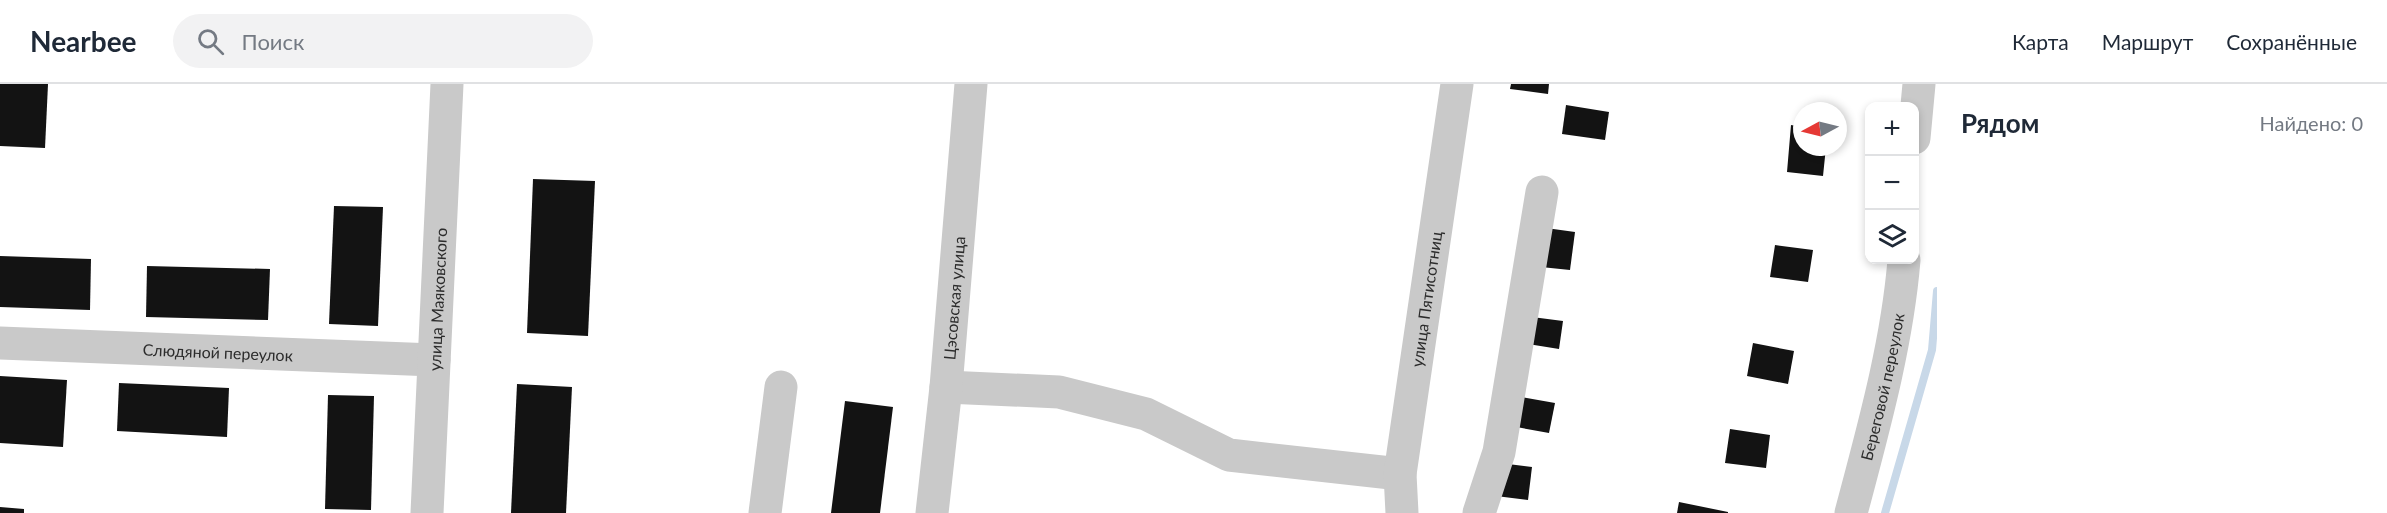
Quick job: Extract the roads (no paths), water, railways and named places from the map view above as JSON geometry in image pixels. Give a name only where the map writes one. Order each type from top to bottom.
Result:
[{"type":"street","name":"улица Маяковского","points":[[426,513],[447,84]]},
{"type":"street","name":"Цэсовская улица","points":[[932,513],[946,387],[972,84]]},
{"type":"street","name":"улица Пятисотниц","points":[[1402,513],[1400,474],[1457,84]]},
{"type":"street","points":[[1917,102],[1919,84]]},
{"type":"street","points":[[1479,513],[1499,452],[1542,192]]},
{"type":"street","name":"Береговой переулок","points":[[1851,513],[1873,433],[1901,304],[1904,264]]},
{"type":"street","name":"Слюдяной переулок","points":[[0,343],[434,360]]},
{"type":"street","points":[[765,513],[781,387]]},
{"type":"street","points":[[946,387],[1059,392],[1146,414],[1229,455],[1400,474]]},
{"type":"waterway","points":[[1885,513],[1932,350],[1937,291]]}]
